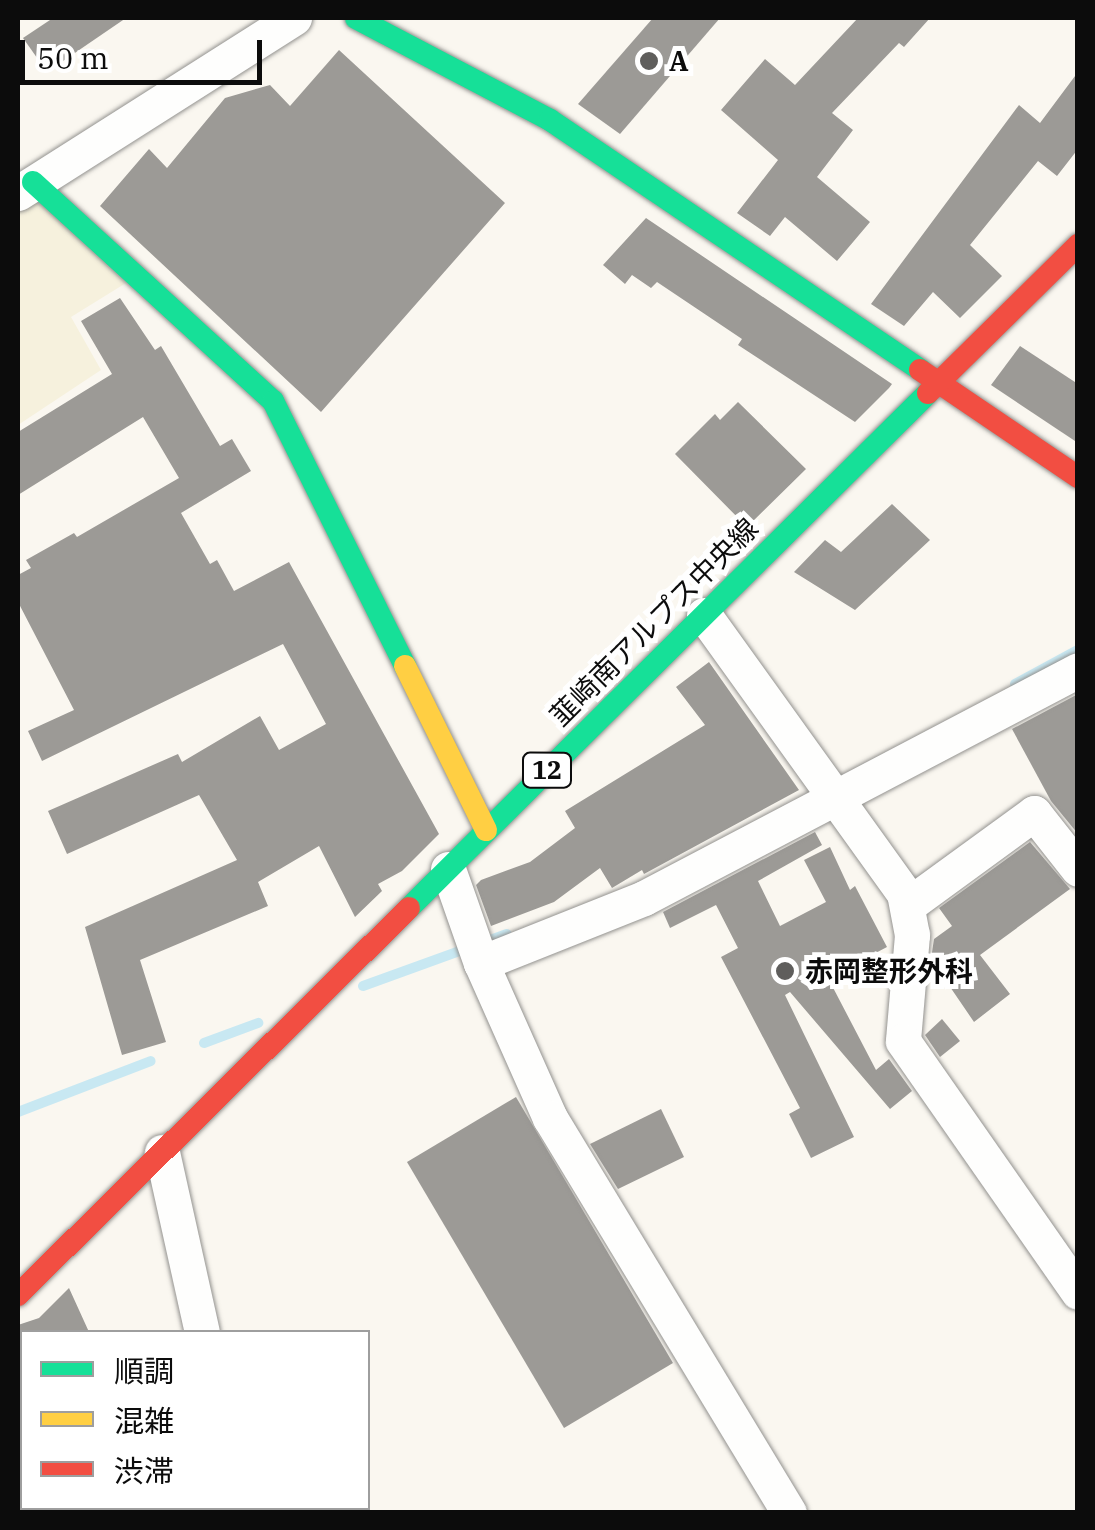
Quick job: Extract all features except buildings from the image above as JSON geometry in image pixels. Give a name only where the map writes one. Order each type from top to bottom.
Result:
[{"type":"street","points":[[294,18],[25,188],[273,401],[486,830]]},
{"type":"street","points":[[356,18],[550,120],[1078,477]]},
{"type":"street","name":"韮崎南アルプス中央線","points":[[18,1295],[935,382],[1078,245]]},
{"type":"street","points":[[704,615],[904,893],[912,935],[903,1041],[1078,1292]]},
{"type":"street","points":[[477,952],[644,898],[829,788],[1078,670]]},
{"type":"street","points":[[908,905],[1034,813],[1078,869]]},
{"type":"street","points":[[448,869],[477,952],[550,1118],[790,1512]]},
{"type":"street","points":[[162,1152],[202,1330]]},
{"type":"shaded area","points":[[34,197],[126,283],[71,317],[101,370],[18,425],[18,210]]},
{"type":"waterway","points":[[1015,684],[1078,650]]},
{"type":"waterway","points":[[363,986],[507,934]]},
{"type":"waterway","points":[[204,1043],[258,1023]]},
{"type":"waterway","points":[[18,1112],[151,1061]]},
{"type":"traffic: fast","points":[[356,18],[550,120],[920,370]]},
{"type":"traffic: fast","points":[[33,182],[273,401],[405,666]]},
{"type":"traffic: fast","points":[[409,908],[928,393]]},
{"type":"traffic: slow","points":[[405,666],[486,830]]},
{"type":"traffic: jam","points":[[928,393],[1078,245]]},
{"type":"traffic: jam","points":[[920,370],[1078,477]]},
{"type":"traffic: jam","points":[[18,1295],[409,908]]},
{"type":"place","name":"A","points":[[649,61]]},
{"type":"place","name":"赤岡整形外科","points":[[785,971]]}]
